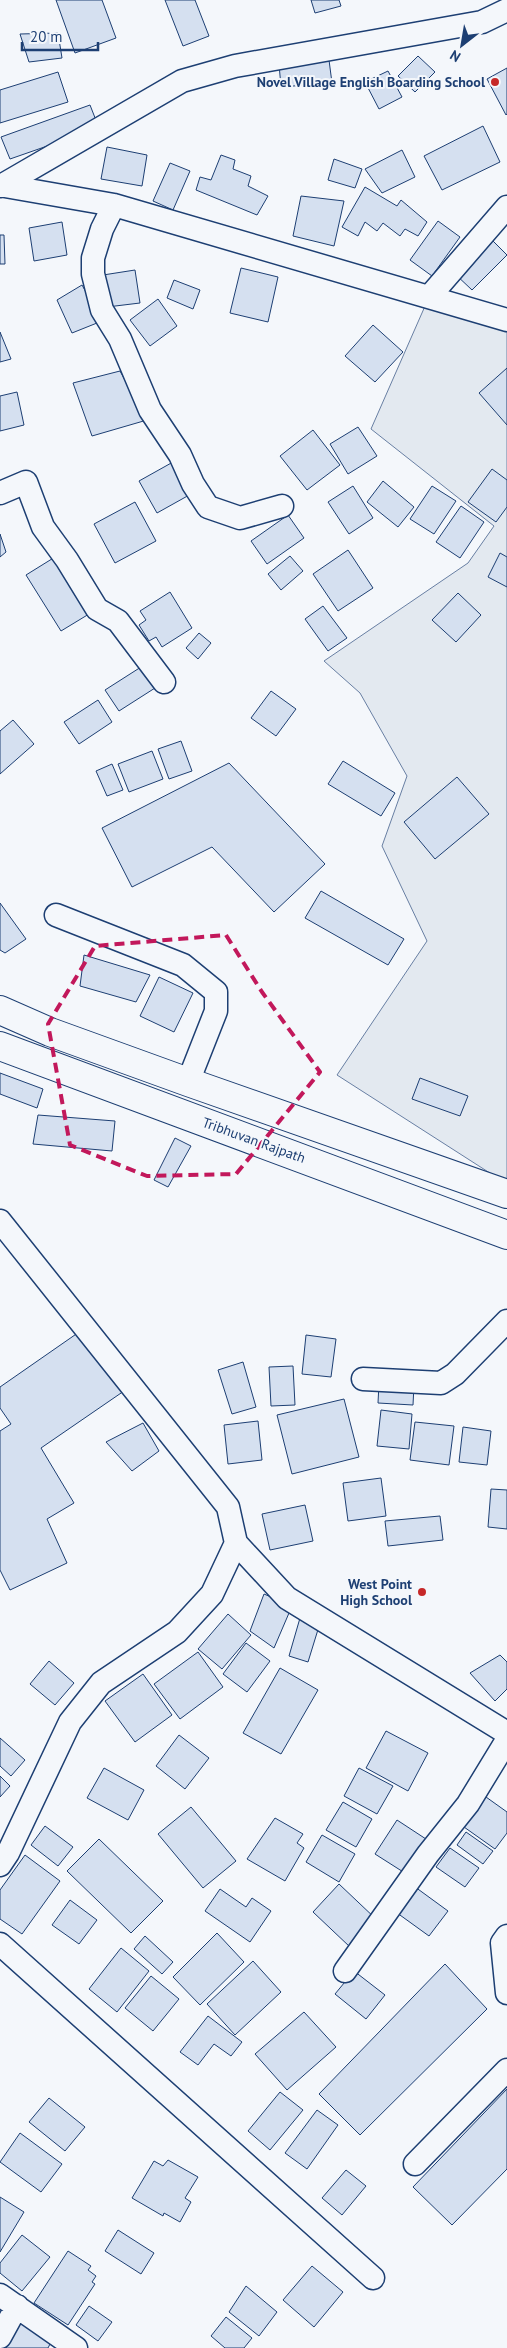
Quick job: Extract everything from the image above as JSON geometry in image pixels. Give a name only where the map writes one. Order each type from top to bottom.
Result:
[{"type":"highway","points":[[0,1010],[50,1032],[507,1194]]},
{"type":"highway","name":"Tribhuvan Rajpath","points":[[0,1046],[507,1235]]},
{"type":"street","points":[[1,186],[182,80],[235,66],[482,22],[507,10]]},
{"type":"street","points":[[1,186],[114,205],[507,320]]},
{"type":"street","points":[[114,205],[102,229],[93,258],[93,274],[102,310],[120,339],[150,410],[180,454],[193,484],[208,507],[240,518],[282,506]]},
{"type":"street","points":[[430,297],[507,207]]},
{"type":"street","points":[[0,493],[26,482],[42,527],[67,560],[97,609],[118,621],[164,682]]},
{"type":"street","points":[[56,915],[182,965],[216,992],[216,1011],[188,1082]]},
{"type":"street","points":[[0,1221],[228,1507],[236,1543],[287,1598],[507,1733]]},
{"type":"street","points":[[363,1379],[441,1383],[455,1374],[507,1321]]},
{"type":"street","points":[[3,1855],[70,1722],[100,1683],[177,1632],[206,1601],[212,1594],[236,1543]]},
{"type":"street","points":[[345,1971],[428,1854],[468,1804],[507,1740]]},
{"type":"street","points":[[507,1936],[502,1943],[507,1993]]},
{"type":"street","points":[[0,1944],[372,2278]]},
{"type":"street","points":[[415,2164],[507,2070]]},
{"type":"street","points":[[0,2337],[8,2300],[76,2348]]},
{"type":"highlighted area","points":[[226,935],[262,992],[320,1072],[236,1174],[147,1176],[70,1145],[48,1024],[95,946]]},
{"type":"shaded area","points":[[429,297],[507,322],[507,1184],[337,1075],[427,941],[382,846],[407,776],[360,693],[324,661],[468,563],[494,526],[371,429]]},
{"type":"building","points":[[56,0],[102,0],[116,38],[75,53]]},
{"type":"building","points":[[165,0],[195,0],[209,36],[183,46]]},
{"type":"building","points":[[311,0],[339,0],[341,6],[315,13]]},
{"type":"building","points":[[58,33],[62,58],[29,62],[20,34]]},
{"type":"building","points":[[418,56],[435,72],[415,92],[398,76]]},
{"type":"building","points":[[329,60],[332,83],[281,87],[279,64]]},
{"type":"building","points":[[507,68],[507,114],[506,115],[487,79]]},
{"type":"building","points":[[388,71],[402,97],[379,109],[365,82]]},
{"type":"building","points":[[58,72],[68,102],[0,123],[0,90]]},
{"type":"building","points":[[90,105],[99,128],[10,159],[1,137]]},
{"type":"building","points":[[483,126],[500,162],[442,190],[424,156]]},
{"type":"building","points":[[107,147],[147,155],[142,186],[101,179]]},
{"type":"building","points":[[402,150],[415,177],[382,193],[365,169]]},
{"type":"building","points":[[221,155],[235,160],[233,169],[251,176],[248,186],[268,196],[257,215],[196,190],[200,177],[211,180]]},
{"type":"building","points":[[334,159],[362,169],[355,188],[328,180]]},
{"type":"building","points":[[170,163],[190,171],[173,210],[153,201]]},
{"type":"building","points":[[365,187],[397,206],[401,200],[427,222],[418,236],[405,229],[400,236],[383,223],[377,231],[365,222],[358,236],[342,227]]},
{"type":"building","points":[[301,196],[344,201],[334,246],[293,236]]},
{"type":"building","points":[[438,221],[460,237],[432,276],[410,260]]},
{"type":"building","points":[[62,222],[67,255],[34,261],[29,228]]},
{"type":"building","points":[[0,235],[4,235],[5,264],[0,264]]},
{"type":"building","points":[[490,238],[507,255],[472,290],[454,273]]},
{"type":"building","points":[[241,268],[278,277],[268,322],[230,313]]},
{"type":"building","points":[[135,270],[140,303],[107,307],[103,275]]},
{"type":"building","points":[[174,280],[200,290],[193,309],[167,298]]},
{"type":"building","points":[[82,285],[102,321],[72,333],[57,300]]},
{"type":"building","points":[[158,299],[177,326],[150,346],[130,320]]},
{"type":"building","points":[[373,325],[403,352],[375,382],[345,356]]},
{"type":"building","points":[[0,332],[11,359],[0,362]]},
{"type":"building","points":[[507,368],[507,425],[479,393]]},
{"type":"building","points":[[120,371],[147,420],[92,436],[73,383]]},
{"type":"building","points":[[17,392],[24,425],[0,431],[0,396]]},
{"type":"building","points":[[358,427],[377,456],[348,474],[330,444]]},
{"type":"building","points":[[313,430],[340,465],[307,490],[280,456]]},
{"type":"building","points":[[173,462],[191,494],[157,513],[139,481]]},
{"type":"building","points":[[492,469],[507,480],[507,507],[496,522],[468,502]]},
{"type":"building","points":[[383,481],[414,507],[398,527],[367,502]]},
{"type":"building","points":[[353,486],[373,518],[349,534],[328,502]]},
{"type":"building","points":[[432,486],[456,501],[434,534],[410,519]]},
{"type":"building","points":[[135,502],[156,541],[115,563],[94,524]]},
{"type":"building","points":[[461,506],[484,522],[460,558],[436,542]]},
{"type":"building","points":[[288,515],[304,538],[267,564],[251,541]]},
{"type":"building","points":[[0,534],[6,552],[0,557]]},
{"type":"building","points":[[348,550],[373,588],[338,611],[313,574]]},
{"type":"building","points":[[500,553],[507,557],[507,587],[488,577]]},
{"type":"building","points":[[290,556],[303,571],[281,590],[268,574]]},
{"type":"building","points":[[55,557],[89,614],[61,631],[26,575]]},
{"type":"building","points":[[170,592],[192,628],[162,647],[156,637],[149,641],[139,625],[146,620],[140,611]]},
{"type":"building","points":[[458,593],[481,615],[456,642],[432,620]]},
{"type":"building","points":[[323,606],[347,638],[328,651],[305,619]]},
{"type":"building","points":[[199,633],[211,643],[198,659],[186,648]]},
{"type":"building","points":[[141,667],[155,688],[119,711],[105,690]]},
{"type":"building","points":[[271,691],[296,709],[276,736],[251,718]]},
{"type":"building","points":[[98,700],[112,722],[79,744],[64,722]]},
{"type":"building","points":[[13,720],[34,744],[0,774],[0,731]]},
{"type":"building","points":[[181,741],[192,771],[169,779],[158,749]]},
{"type":"building","points":[[152,751],[163,779],[129,792],[118,764]]},
{"type":"building","points":[[343,761],[395,793],[381,816],[328,784]]},
{"type":"building","points":[[229,763],[325,864],[274,912],[212,847],[132,887],[102,828]]},
{"type":"building","points":[[112,764],[123,790],[107,796],[96,771]]},
{"type":"building","points":[[457,777],[489,814],[435,859],[404,822]]},
{"type":"building","points":[[321,891],[404,939],[388,965],[305,918]]},
{"type":"building","points":[[0,903],[26,939],[5,953],[0,950]]},
{"type":"building","points":[[84,955],[150,975],[136,1002],[80,986]]},
{"type":"building","points":[[159,977],[193,993],[174,1032],[140,1016]]},
{"type":"building","points":[[0,1073],[43,1089],[37,1108],[0,1094]]},
{"type":"building","points":[[420,1078],[468,1096],[460,1116],[412,1099]]},
{"type":"building","points":[[38,1115],[115,1121],[112,1151],[33,1144]]},
{"type":"building","points":[[175,1138],[191,1146],[168,1187],[154,1180]]},
{"type":"building","points":[[82,1330],[124,1391],[41,1448],[74,1503],[47,1519],[67,1563],[10,1590],[0,1570],[0,1431],[11,1424],[0,1408],[0,1387]]},
{"type":"building","points":[[306,1335],[336,1339],[331,1377],[302,1374]]},
{"type":"building","points":[[243,1362],[256,1407],[232,1414],[218,1370]]},
{"type":"building","points":[[293,1366],[295,1405],[271,1406],[269,1367]]},
{"type":"building","points":[[379,1383],[414,1385],[413,1405],[378,1403]]},
{"type":"building","points":[[344,1399],[359,1457],[292,1474],[277,1415]]},
{"type":"building","points":[[381,1410],[412,1414],[409,1449],[377,1446]]},
{"type":"building","points":[[258,1421],[262,1460],[228,1464],[224,1425]]},
{"type":"building","points":[[415,1422],[454,1426],[449,1465],[410,1460]]},
{"type":"building","points":[[143,1423],[159,1451],[132,1471],[106,1442]]},
{"type":"building","points":[[463,1427],[491,1431],[487,1465],[459,1462]]},
{"type":"building","points":[[381,1478],[386,1516],[348,1521],[343,1483]]},
{"type":"building","points":[[491,1489],[507,1490],[507,1529],[488,1527]]},
{"type":"building","points":[[305,1505],[313,1541],[270,1550],[262,1514]]},
{"type":"building","points":[[440,1516],[443,1540],[388,1546],[385,1521]]},
{"type":"building","points":[[264,1594],[292,1606],[274,1648],[250,1631]]},
{"type":"building","points":[[228,1614],[251,1635],[222,1669],[198,1649]]},
{"type":"building","points":[[300,1618],[320,1623],[308,1662],[289,1656]]},
{"type":"building","points":[[246,1643],[270,1661],[247,1692],[223,1674]]},
{"type":"building","points":[[198,1652],[223,1687],[180,1719],[154,1684]]},
{"type":"building","points":[[500,1655],[507,1662],[507,1689],[495,1701],[470,1673]]},
{"type":"building","points":[[49,1661],[74,1683],[55,1705],[30,1684]]},
{"type":"building","points":[[280,1668],[318,1690],[281,1754],[243,1733]]},
{"type":"building","points":[[143,1674],[172,1715],[135,1742],[105,1701]]},
{"type":"building","points":[[386,1731],[428,1753],[408,1791],[366,1768]]},
{"type":"building","points":[[179,1735],[209,1758],[185,1789],[156,1766]]},
{"type":"building","points":[[0,1738],[25,1760],[11,1776],[0,1766]]},
{"type":"building","points":[[104,1768],[144,1790],[128,1820],[87,1798]]},
{"type":"building","points":[[359,1768],[393,1786],[377,1814],[344,1796]]},
{"type":"building","points":[[0,1776],[10,1786],[0,1797]]},
{"type":"building","points":[[486,1797],[507,1812],[507,1833],[495,1849],[464,1827]]},
{"type":"building","points":[[343,1802],[372,1819],[356,1847],[326,1830]]},
{"type":"building","points":[[191,1807],[236,1861],[203,1888],[158,1834]]},
{"type":"building","points":[[275,1818],[303,1834],[297,1843],[304,1848],[285,1881],[247,1859]]},
{"type":"building","points":[[397,1820],[429,1841],[408,1875],[375,1854]]},
{"type":"building","points":[[45,1826],[73,1847],[58,1866],[31,1845]]},
{"type":"building","points":[[466,1832],[493,1851],[483,1864],[457,1845]]},
{"type":"building","points":[[322,1835],[355,1854],[339,1882],[306,1862]]},
{"type":"building","points":[[99,1839],[163,1901],[131,1933],[67,1871]]},
{"type":"building","points":[[450,1848],[479,1868],[465,1887],[436,1867]]},
{"type":"building","points":[[25,1855],[60,1881],[22,1934],[0,1919],[0,1890]]},
{"type":"building","points":[[339,1884],[377,1920],[350,1947],[313,1912]]},
{"type":"building","points":[[411,1884],[448,1911],[429,1936],[393,1910]]},
{"type":"building","points":[[220,1889],[246,1907],[252,1898],[271,1911],[250,1942],[205,1911]]},
{"type":"building","points":[[70,1900],[97,1920],[79,1944],[52,1925]]},
{"type":"building","points":[[217,1933],[244,1962],[200,2005],[173,1977]]},
{"type":"building","points":[[145,1936],[173,1962],[162,1974],[134,1949]]},
{"type":"building","points":[[121,1948],[149,1971],[117,2012],[89,1989]]},
{"type":"building","points":[[253,1961],[281,1992],[235,2035],[207,2004]]},
{"type":"building","points":[[445,1964],[487,2009],[360,2135],[319,2094]]},
{"type":"building","points":[[354,1971],[385,1995],[366,2019],[335,1994]]},
{"type":"building","points":[[151,1976],[179,1999],[153,2031],[125,2008]]},
{"type":"building","points":[[304,2012],[336,2047],[287,2090],[255,2054]]},
{"type":"building","points":[[208,2016],[242,2042],[231,2056],[214,2044],[198,2065],[180,2052]]},
{"type":"building","points":[[507,2089],[507,2169],[452,2225],[413,2187]]},
{"type":"building","points":[[280,2092],[303,2110],[270,2150],[248,2131]]},
{"type":"building","points":[[49,2098],[85,2127],[65,2151],[29,2122]]},
{"type":"building","points":[[317,2110],[338,2125],[307,2169],[285,2153]]},
{"type":"building","points":[[20,2133],[62,2164],[41,2192],[0,2162]]},
{"type":"building","points":[[168,2160],[198,2177],[185,2198],[191,2202],[180,2222],[164,2213],[163,2216],[132,2198],[154,2161],[163,2166]]},
{"type":"building","points":[[346,2170],[366,2186],[342,2215],[322,2198]]},
{"type":"building","points":[[0,2197],[24,2212],[0,2252]]},
{"type":"building","points":[[118,2230],[154,2253],[141,2274],[105,2251]]},
{"type":"building","points":[[22,2235],[50,2257],[22,2291],[0,2273],[0,2263]]},
{"type":"building","points":[[68,2251],[91,2266],[88,2270],[96,2276],[92,2282],[95,2284],[68,2325],[34,2303]]},
{"type":"building","points":[[312,2266],[343,2292],[314,2327],[283,2300]]},
{"type":"building","points":[[246,2286],[277,2312],[259,2336],[229,2312]]},
{"type":"building","points":[[89,2306],[112,2322],[98,2341],[76,2325]]},
{"type":"building","points":[[226,2317],[252,2338],[244,2348],[225,2348],[211,2336]]},
{"type":"building","points":[[20,2321],[53,2338],[48,2348],[6,2348]]},
{"type":"place","name":"Novel Village English Boarding School","points":[[495,82]]},
{"type":"place","name":"West Point High School","points":[[422,1592]]}]
